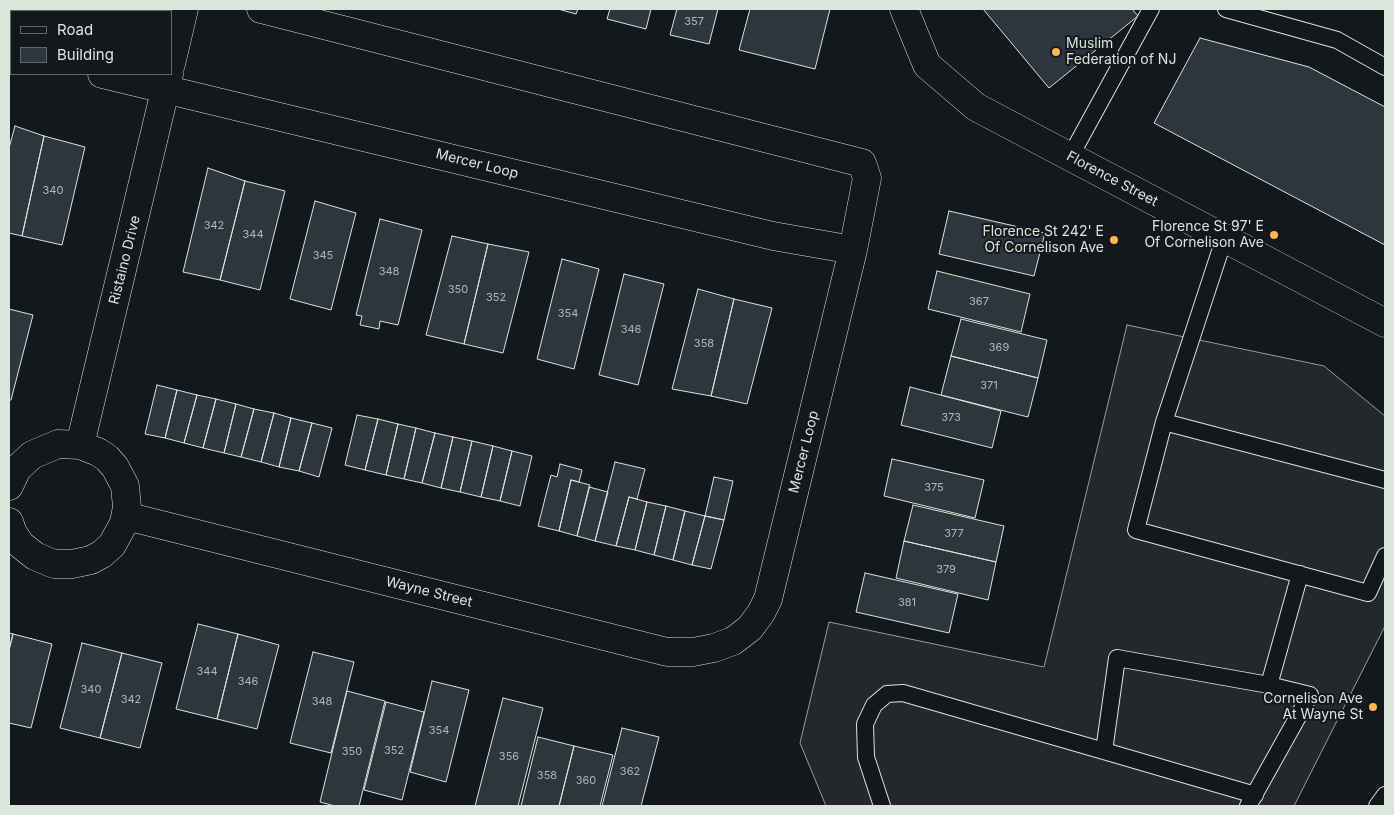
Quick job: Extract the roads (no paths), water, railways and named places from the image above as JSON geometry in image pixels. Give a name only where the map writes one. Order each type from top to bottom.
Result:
[{"type":"street","name":"Ristaino Drive","points":[[172,62],[184,9]]},
{"type":"street","name":"Mercer Loop","points":[[262,9],[862,163],[867,178],[852,250],[768,599],[750,628],[733,641]]},
{"type":"street","name":"Florence Street","points":[[904,9],[927,65],[976,107],[1385,323]]},
{"type":"street","name":"Ristaino Drive","points":[[80,445],[169,75]]},
{"type":"street","name":"Mercer Loop","points":[[169,75],[773,236],[852,250]]},
{"type":"street","points":[[9,486],[17,469],[32,455],[58,444],[80,445],[98,452],[107,458],[115,468],[125,486],[127,507],[126,516],[117,538],[107,549],[91,560],[72,564],[54,564],[35,556],[21,545],[9,522]]},
{"type":"street","name":"Wayne Street","points":[[126,516],[667,652],[693,652],[714,648],[733,641]]},
{"type":"lane","points":[[1070,157],[1151,9]]},
{"type":"lane","points":[[1226,9],[1336,40],[1385,67]]},
{"type":"lane","points":[[1224,239],[1164,422],[1136,530],[1368,593],[1385,556]]},
{"type":"lane","points":[[1164,422],[1385,480]]},
{"type":"lane","points":[[1269,684],[1300,574]]},
{"type":"lane","points":[[882,806],[866,757],[865,724],[874,705],[887,694],[903,693],[1104,751],[1252,801],[1310,695],[1269,684],[1117,658],[1104,751]]},
{"type":"lane","points":[[1377,806],[1385,795]]},
{"type":"place","name":"Muslim Federation of NJ","points":[[1056,52]]},
{"type":"place","name":"Florence St 97' E Of Cornelison Ave","points":[[1274,235]]},
{"type":"place","name":"Florence St 242' E Of Cornelison Ave","points":[[1114,240]]},
{"type":"place","name":"Cornelison Ave At Wayne St","points":[[1373,707]]}]
